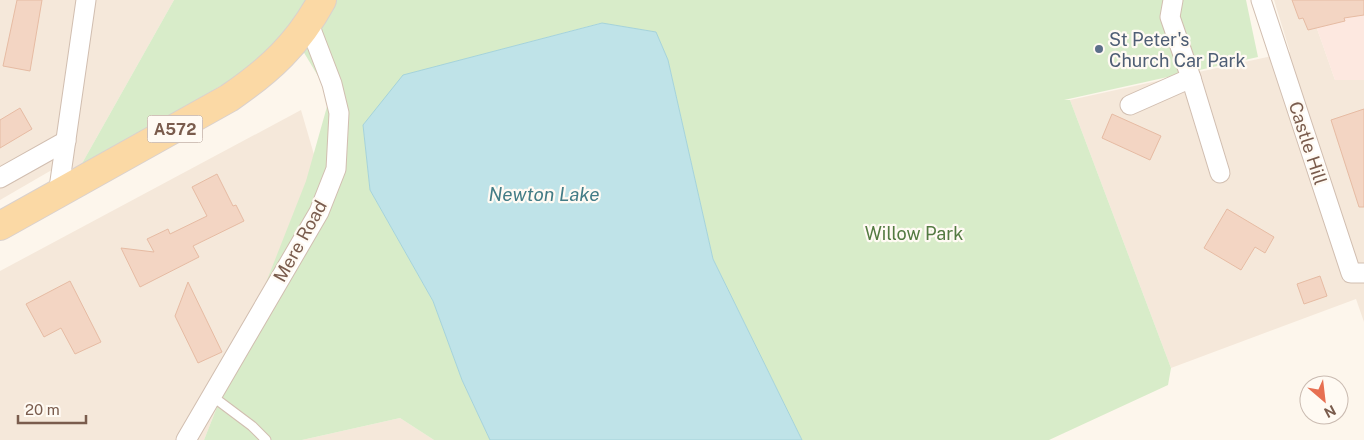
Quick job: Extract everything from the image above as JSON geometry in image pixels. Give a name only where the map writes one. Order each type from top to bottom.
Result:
[{"type":"main road","name":"A572","points":[[0,226],[230,98],[274,65],[292,47],[309,24],[322,0]]},
{"type":"street","points":[[58,194],[86,0]]},
{"type":"street","points":[[1174,0],[1170,17],[1220,173]]},
{"type":"street","name":"Castle Hill","points":[[1261,0],[1350,273],[1364,272]]},
{"type":"street","name":"Mere Road","points":[[186,440],[319,212],[336,169],[339,113],[332,84],[309,24]]},
{"type":"street","points":[[1130,105],[1191,78]]},
{"type":"street","points":[[0,178],[66,141]]},
{"type":"lane","points":[[212,396],[252,426],[266,440]]},
{"type":"shaded area","points":[[0,0],[174,0],[80,167],[50,171],[0,200]]},
{"type":"shaded area","points":[[1274,0],[1307,0],[1335,80],[1364,80],[1364,322],[1356,299],[1171,368],[1070,100],[1290,52]]},
{"type":"shaded area","points":[[1307,0],[1364,0],[1364,80],[1335,80]]},
{"type":"shaded area","points":[[301,110],[322,182],[224,389],[204,440],[0,440],[0,271]]},
{"type":"shaded area","points":[[400,418],[434,440],[302,440]]},
{"type":"green space","name":"Willow Park","points":[[174,0],[1246,0],[1258,57],[1064,100],[1070,100],[1171,368],[1168,385],[1049,440],[802,440],[713,259],[668,60],[656,32],[601,23],[404,75],[363,125],[370,190],[433,301],[462,380],[490,440],[434,440],[400,418],[302,440],[204,440],[306,181],[330,96],[288,26],[269,58],[80,167]]},
{"type":"water","name":"Newton Lake","points":[[602,23],[656,32],[668,60],[713,259],[802,440],[490,440],[462,380],[433,301],[370,190],[363,125],[403,75]]},
{"type":"building","points":[[17,0],[42,0],[30,71],[3,66]]},
{"type":"building","points":[[1292,0],[1364,0],[1364,15],[1344,18],[1345,21],[1308,30],[1303,18],[1299,19]]},
{"type":"building","points":[[20,108],[32,129],[0,148],[0,120]]},
{"type":"building","points":[[1364,109],[1364,207],[1359,207],[1331,120]]},
{"type":"building","points":[[1112,114],[1161,136],[1150,160],[1102,138]]},
{"type":"building","points":[[217,174],[233,206],[236,205],[244,221],[193,246],[199,257],[140,287],[121,248],[154,252],[147,239],[168,229],[170,234],[207,216],[192,187]]},
{"type":"building","points":[[1227,209],[1274,237],[1265,253],[1255,247],[1241,270],[1204,248]]},
{"type":"building","points":[[1320,276],[1327,296],[1304,304],[1297,284]]},
{"type":"building","points":[[70,281],[101,342],[75,354],[61,328],[44,337],[26,304]]},
{"type":"building","points":[[188,282],[222,352],[198,363],[175,316]]},
{"type":"place","name":"St Peter's Church Car Park","points":[[1099,49]]}]
